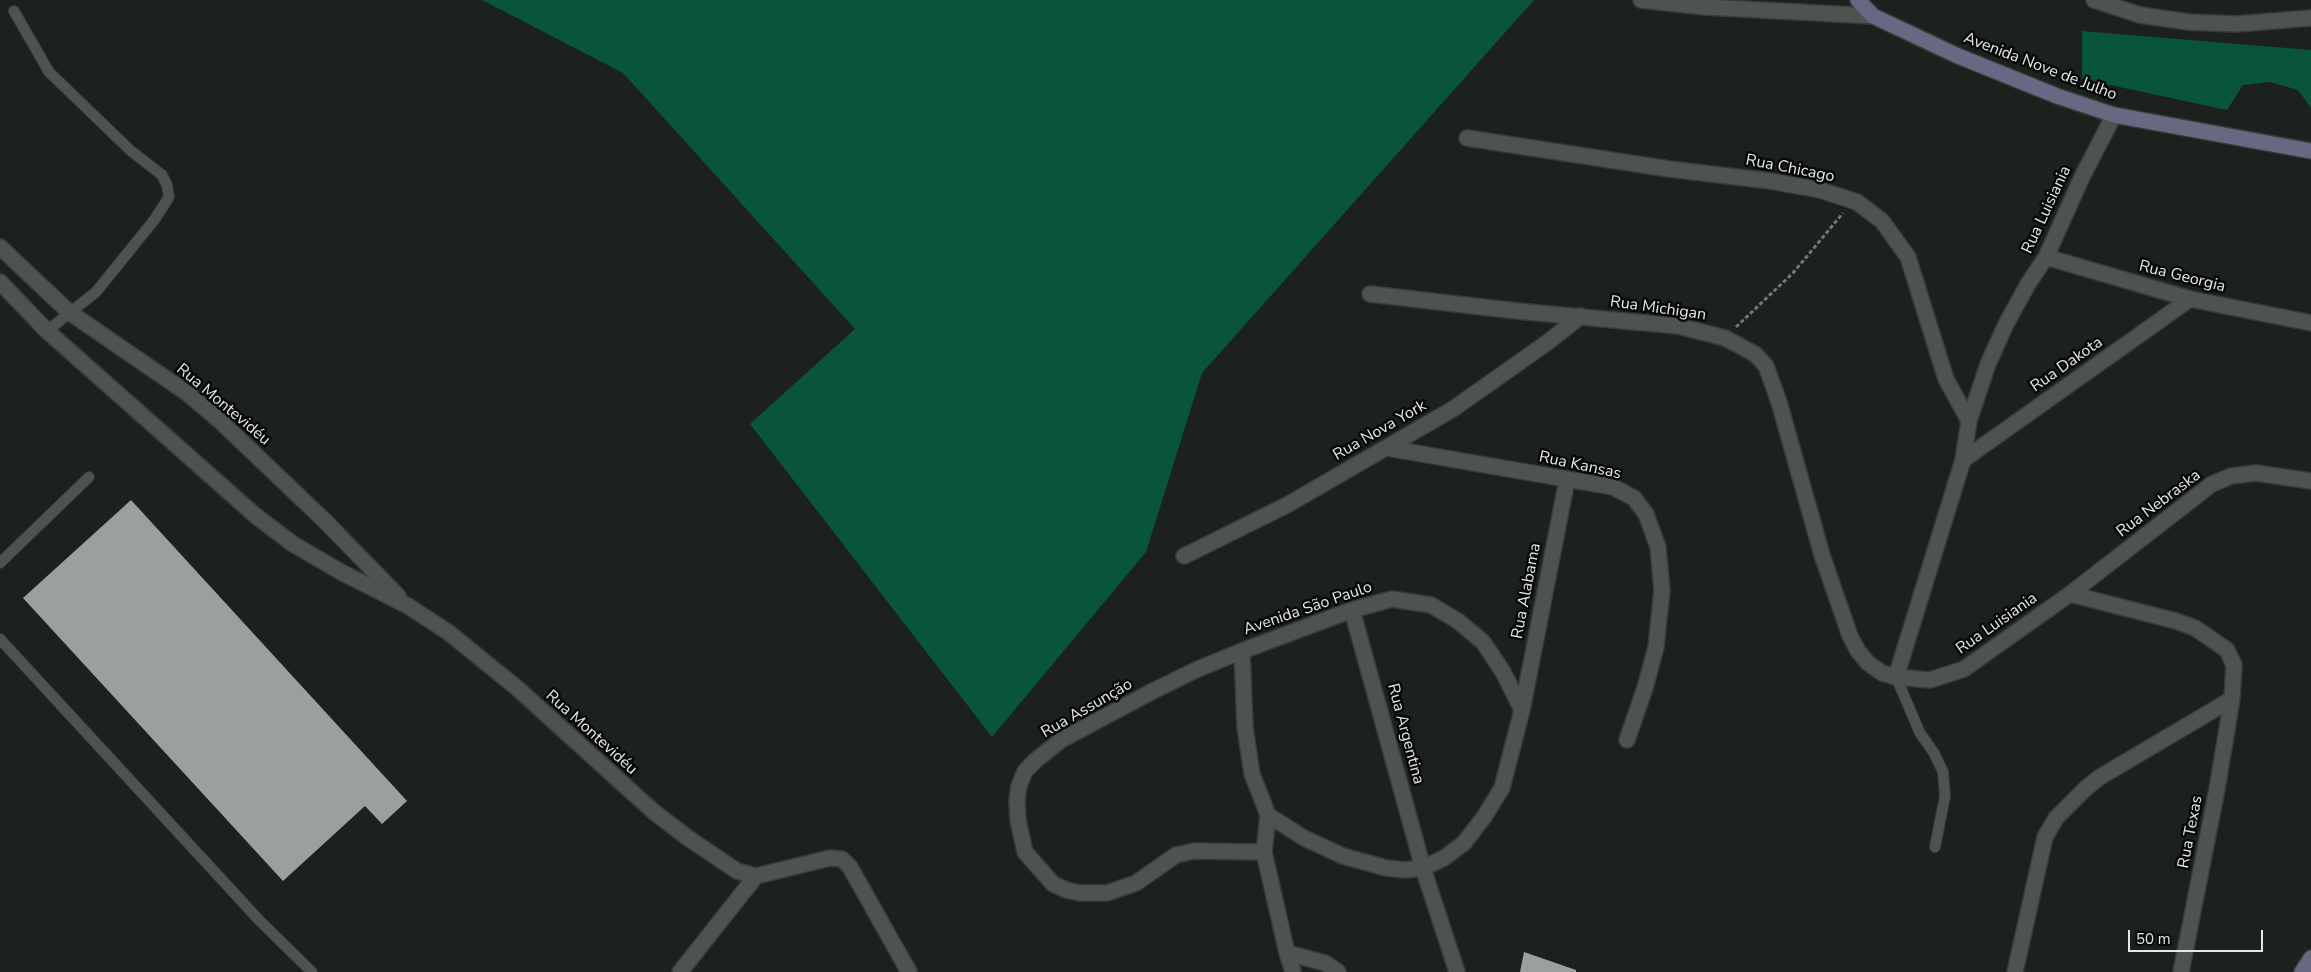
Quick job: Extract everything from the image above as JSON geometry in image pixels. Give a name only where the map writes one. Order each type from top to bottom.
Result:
[{"type":"main road","name":"Avenida Nove de Julho","points":[[1858,0],[1873,16],[2005,75],[2114,115],[2308,152]]},
{"type":"main road","points":[[2302,972],[2311,958]]},
{"type":"street","points":[[1641,0],[1722,8],[1873,16]]},
{"type":"street","points":[[2094,0],[2140,15],[2188,22],[2236,24],[2311,18]]},
{"type":"street","name":"Rua Luisiania","points":[[2070,594],[1964,669],[1930,680],[1896,677],[1963,460],[1969,421],[1988,364],[2006,324],[2028,284],[2046,257],[2083,175],[2114,115]]},
{"type":"street","name":"Rua Chicago","points":[[1467,138],[1669,169],[1770,181],[1820,190],[1853,201],[1882,220],[1908,257],[1946,379],[1969,421]]},
{"type":"street","name":"Rua Montevidéu","points":[[0,247],[69,312],[187,394],[219,420],[326,522],[408,606]]},
{"type":"street","name":"Rua Georgia","points":[[2046,257],[2190,299],[2311,323]]},
{"type":"street","name":"Rua Montevidéu","points":[[0,282],[48,331],[256,516],[293,544],[341,572],[408,606],[448,632],[517,688],[622,785],[674,828],[737,871],[756,876]]},
{"type":"street","name":"Rua Michigan","points":[[1370,294],[1516,311],[1678,326],[1725,338],[1755,354],[1766,366],[1779,402],[1822,555],[1850,636],[1858,651],[1868,663],[1882,673],[1896,677]]},
{"type":"street","name":"Rua Dakota","points":[[1963,460],[2190,299]]},
{"type":"street","name":"Rua Nova York","points":[[1184,556],[1287,504],[1453,409],[1548,342],[1581,316]]},
{"type":"street","name":"Rua Kansas","points":[[1387,448],[1613,487],[1634,498],[1649,519],[1658,547],[1662,590],[1656,647],[1645,688],[1627,740]]},
{"type":"street","name":"Rua Nebraska","points":[[2070,594],[2212,484],[2230,476],[2256,472],[2311,481]]},
{"type":"street","name":"Rua Alabama","points":[[1522,710],[1567,480]]},
{"type":"street","points":[[2003,972],[2016,968],[2045,838],[2056,818],[2100,777],[2232,699],[2234,665],[2227,650],[2211,637],[2176,621],[2070,594]]},
{"type":"street","name":"Avenida São Paulo","points":[[1268,815],[1252,774],[1245,727],[1242,651],[1352,610],[1392,600],[1412,601],[1431,605],[1451,617],[1483,642],[1503,672],[1522,710]]},
{"type":"street","name":"Rua Argentina","points":[[1352,610],[1423,868],[1457,972]]},
{"type":"street","name":"Rua Assunção","points":[[1242,651],[1198,669],[1061,740],[1035,760],[1026,771],[1019,786],[1017,801],[1018,820],[1025,852],[1038,870],[1053,884],[1080,893],[1107,893],[1136,883],[1176,855],[1194,851],[1264,852]]},
{"type":"street","name":"Rua Texas","points":[[2181,972],[2217,789],[2232,699]]},
{"type":"street","points":[[1293,972],[1264,852],[1268,815],[1304,838],[1343,856],[1386,868],[1405,870],[1423,868],[1444,858],[1464,843],[1484,817],[1502,788],[1522,710]]},
{"type":"street","points":[[680,972],[756,876],[830,858],[842,859],[850,867],[909,972]]},
{"type":"street","points":[[1287,953],[1325,963],[1338,972]]},
{"type":"lane","points":[[14,12],[49,72],[132,151],[162,174],[167,185],[169,197],[155,219],[96,292],[69,312],[48,331]]},
{"type":"lane","points":[[0,563],[89,477]]},
{"type":"lane","points":[[0,639],[259,920],[312,972]]},
{"type":"lane","points":[[1896,677],[1920,733],[1934,753],[1943,772],[1945,796],[1935,847]]},
{"type":"path","points":[[1725,338],[1793,273],[1853,201]]},
{"type":"green space","points":[[482,0],[1534,0],[1202,373],[1146,552],[992,737],[750,424],[855,329],[623,73]]},
{"type":"green space","points":[[2082,31],[2311,50],[2311,108],[2298,90],[2270,82],[2243,85],[2227,110],[2082,79]]},
{"type":"building","points":[[131,500],[407,801],[382,824],[365,806],[283,881],[23,598]]},
{"type":"building","points":[[1524,952],[1576,970],[1576,972],[1520,972]]}]
